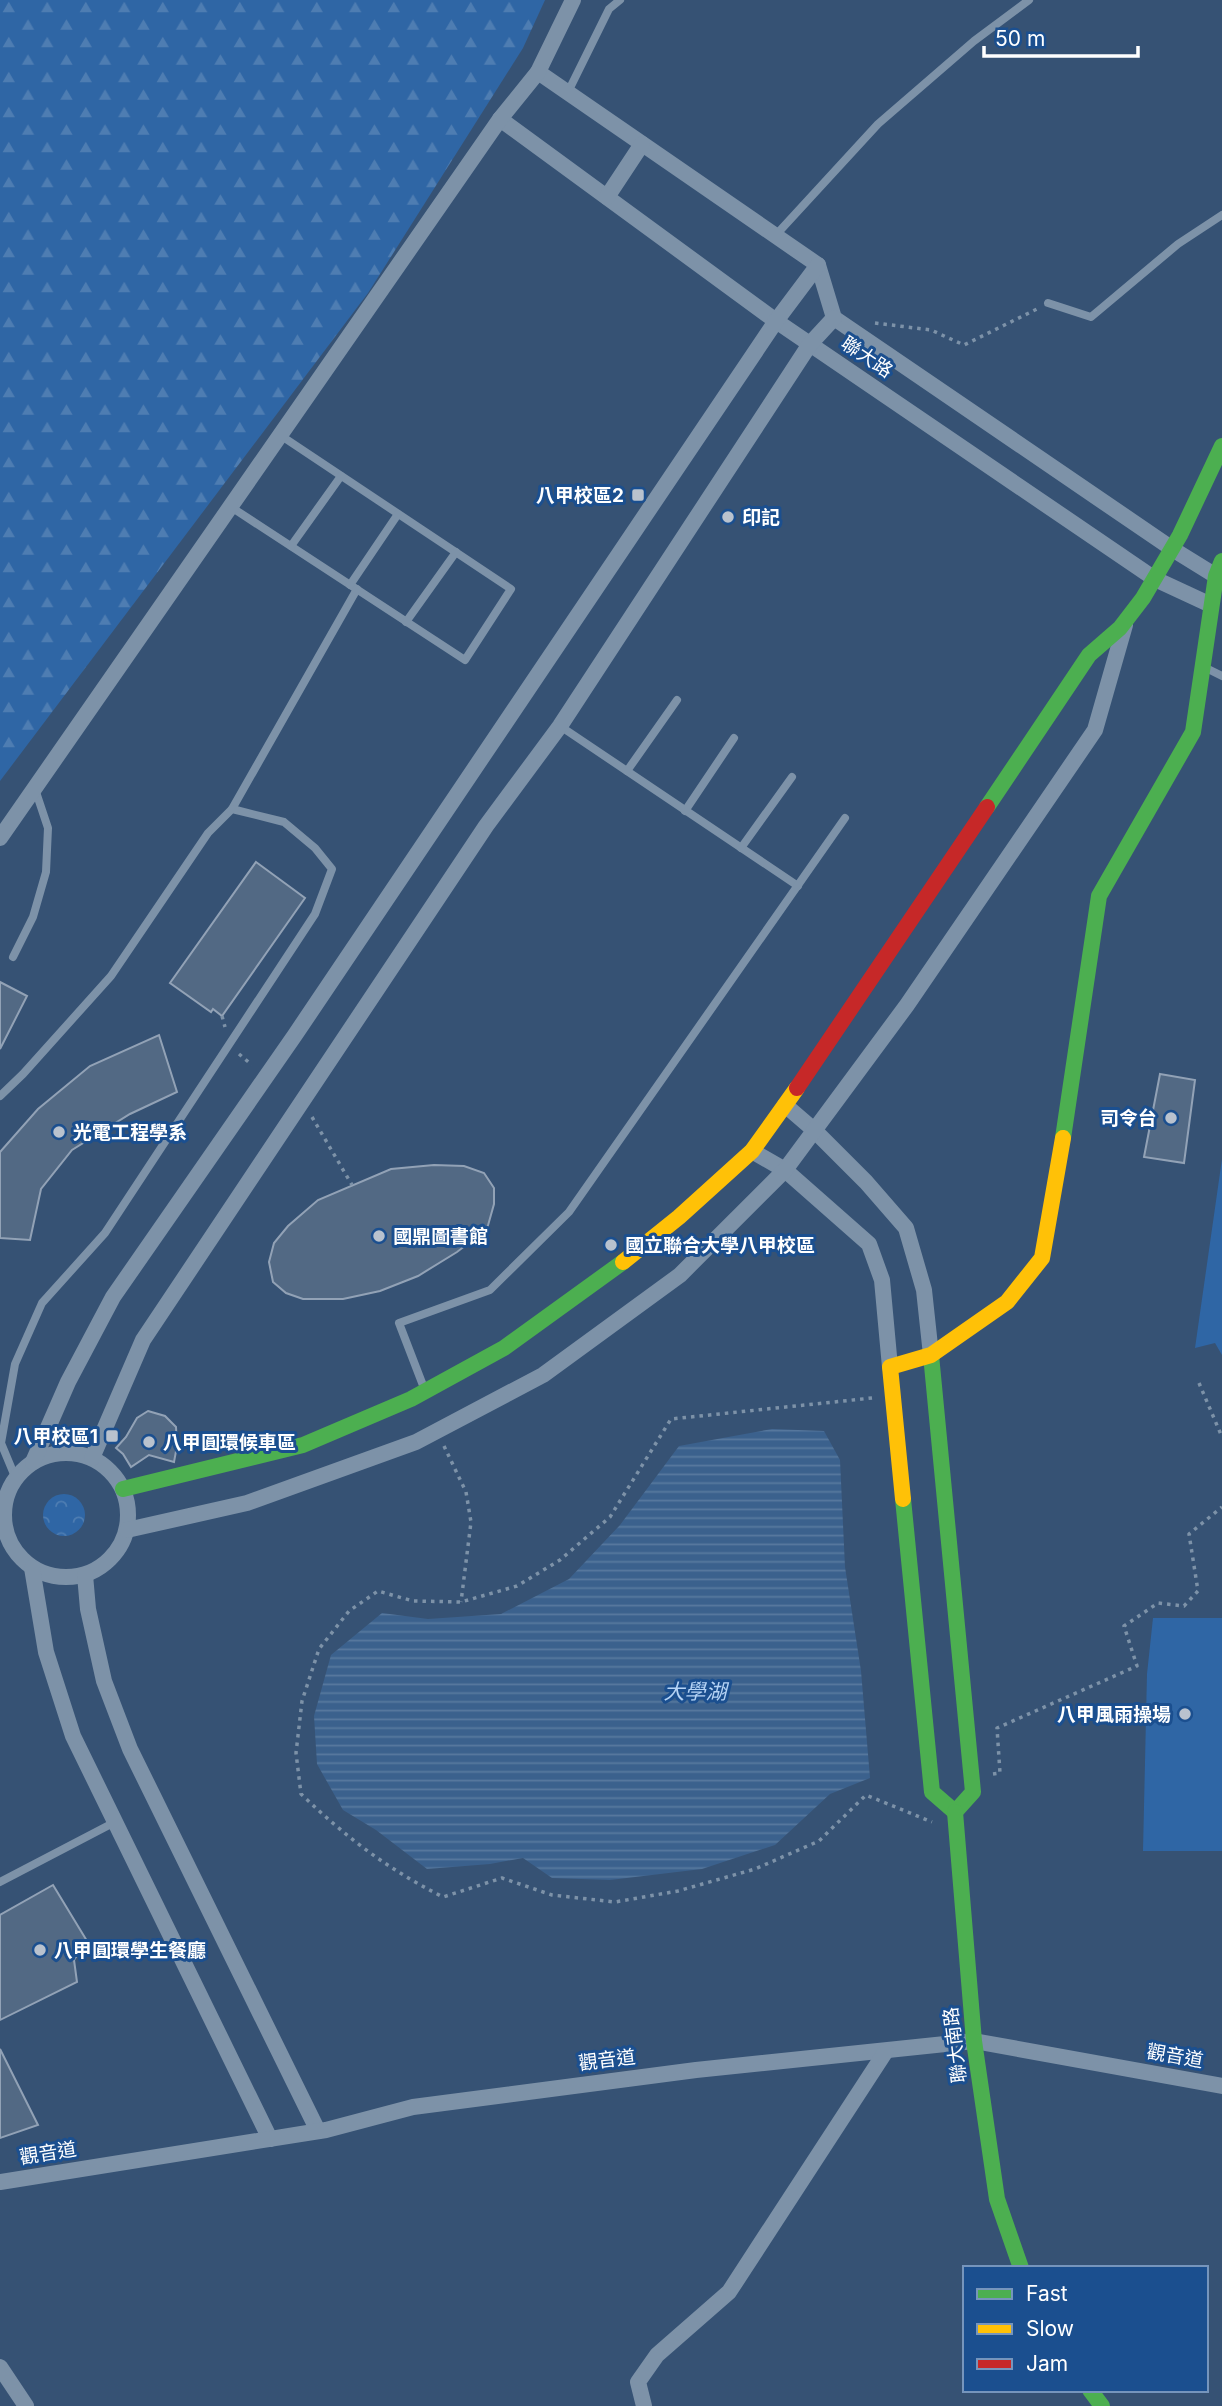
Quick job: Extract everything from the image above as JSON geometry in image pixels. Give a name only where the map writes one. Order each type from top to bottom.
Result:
[{"type":"street","points":[[0,838],[500,119],[538,72],[573,0]]},
{"type":"street","points":[[33,1462],[52,1455],[72,1453],[92,1458],[115,1476],[123,1489],[129,1509],[127,1530],[119,1550],[104,1565],[85,1575],[58,1577],[32,1568],[19,1556],[2,1524],[8,1493],[16,1479],[33,1462],[68,1382],[113,1297],[295,1035],[776,321],[818,265],[538,72]]},
{"type":"street","name":"聯大路","points":[[500,119],[776,321],[1154,579],[1217,608]]},
{"type":"street","points":[[607,197],[642,144]]},
{"type":"street","name":"聯大路","points":[[818,265],[834,318],[1174,550],[1220,572]]},
{"type":"street","points":[[92,1458],[143,1340],[486,826],[560,726],[810,344],[834,318]]},
{"type":"street","points":[[123,1489],[303,1445],[425,1391],[504,1348],[600,1281],[679,1217],[752,1151],[1089,655],[1127,620],[1174,550],[1222,446]]},
{"type":"street","points":[[890,1367],[931,1355],[1007,1302],[1042,1258],[1055,1189],[1099,896],[1193,732],[1203,667],[1217,608],[1220,572]]},
{"type":"street","points":[[127,1530],[247,1503],[416,1442],[543,1375],[680,1275],[785,1170],[907,1005],[1095,730],[1127,620]]},
{"type":"street","points":[[752,1151],[785,1170],[869,1244],[882,1280],[932,1792],[955,1812],[973,1792],[925,1290],[906,1228],[866,1182],[785,1105]]},
{"type":"street","points":[[32,1568],[46,1652],[73,1736],[270,2139]]},
{"type":"street","points":[[85,1575],[88,1609],[104,1681],[130,1749],[318,2132]]},
{"type":"street","name":"聯大南路","points":[[955,1812],[974,2041],[997,2199],[1020,2266]]},
{"type":"street","name":"觀音道","points":[[0,2182],[318,2132],[413,2106],[696,2070],[974,2041],[1222,2086]]},
{"type":"street","points":[[644,2406],[638,2382],[657,2355],[729,2292],[886,2051]]},
{"type":"street","points":[[0,2367],[26,2406]]},
{"type":"lane","points":[[568,92],[609,9],[620,0]]},
{"type":"lane","points":[[775,236],[878,124],[974,41],[1028,0]]},
{"type":"lane","points":[[1048,303],[1091,317],[1178,244],[1222,215]]},
{"type":"lane","points":[[231,507],[465,660],[511,589],[280,435]]},
{"type":"lane","points":[[291,546],[341,476]]},
{"type":"lane","points":[[0,1096],[111,976],[208,833],[232,809],[353,587],[398,514]]},
{"type":"lane","points":[[406,622],[456,552]]},
{"type":"lane","points":[[1203,667],[1222,676]]},
{"type":"lane","points":[[627,772],[677,700]]},
{"type":"lane","points":[[560,726],[798,887]]},
{"type":"lane","points":[[685,811],[734,738]]},
{"type":"lane","points":[[741,848],[792,777]]},
{"type":"lane","points":[[13,957],[33,916],[46,872],[48,828],[35,789]]},
{"type":"lane","points":[[16,1479],[1,1443],[15,1364],[42,1303],[105,1233],[315,914],[332,869],[315,848],[284,822],[232,809]]},
{"type":"lane","points":[[425,1391],[399,1323],[490,1290],[569,1212],[845,818]]},
{"type":"lane","points":[[0,1882],[115,1822]]},
{"type":"path","points":[[834,318],[931,330],[964,345],[1048,303]]},
{"type":"path","points":[[1199,1383],[1222,1437]]},
{"type":"path","points":[[893,1395],[671,1419],[610,1517],[560,1560],[517,1586],[461,1602],[413,1601],[378,1591],[349,1611],[319,1649],[302,1701],[296,1753],[301,1794],[339,1831],[401,1876],[443,1897],[502,1878],[552,1895],[615,1902],[678,1891],[755,1869],[819,1841],[866,1795],[957,1833]]},
{"type":"path","points":[[437,1431],[467,1492],[471,1522],[461,1602]]},
{"type":"path","points":[[972,1778],[1000,1773],[997,1728],[1137,1666],[1124,1626],[1158,1603],[1184,1606],[1198,1591],[1189,1534],[1222,1507]]},
{"type":"green space","points":[[0,0],[545,0],[523,48],[368,293],[0,781]]},
{"type":"green space","points":[[1222,1159],[1222,1355],[1215,1343],[1195,1348]]},
{"type":"green space","points":[[64,1494],[79,1500],[85,1515],[79,1530],[64,1536],[49,1530],[43,1515],[49,1500]]},
{"type":"green space","name":"八甲風雨操場","points":[[1153,1618],[1222,1618],[1222,1851],[1143,1851],[1147,1674]]},
{"type":"water","name":"大學湖","points":[[772,1429],[824,1431],[840,1460],[845,1567],[861,1671],[870,1778],[830,1794],[775,1845],[702,1869],[610,1880],[552,1878],[523,1858],[490,1864],[427,1869],[376,1830],[343,1810],[317,1764],[314,1716],[331,1655],[382,1613],[428,1619],[501,1614],[569,1579],[620,1525],[679,1446]]},
{"type":"building","points":[[256,862],[305,898],[222,1016],[213,1009],[211,1012],[170,983]]},
{"type":"building","points":[[0,982],[27,996],[0,1049]]},
{"type":"building","name":"光電工程學系","points":[[159,1035],[177,1092],[130,1114],[72,1150],[41,1189],[30,1240],[0,1238],[0,1152],[38,1109],[90,1066]]},
{"type":"building","name":"司令台","points":[[1160,1074],[1195,1080],[1184,1163],[1144,1157]]},
{"type":"building","name":"國鼎圖書館","points":[[434,1165],[464,1166],[484,1173],[494,1188],[494,1204],[487,1229],[457,1252],[418,1276],[380,1291],[343,1299],[303,1299],[286,1293],[273,1282],[269,1262],[274,1243],[288,1226],[318,1200],[391,1169]]},
{"type":"building","name":"八甲圓環候車區","points":[[148,1411],[165,1416],[176,1427],[174,1462],[149,1455],[131,1467],[116,1448],[137,1418]]},
{"type":"building","name":"八甲圓環學生餐廳","points":[[53,1885],[87,1941],[74,1960],[77,1982],[0,2020],[0,1915]]},
{"type":"building","points":[[0,2049],[38,2125],[0,2138]]},
{"type":"traffic: fast","points":[[987,807],[1089,655],[1120,628],[1143,598],[1180,535],[1222,446]]},
{"type":"traffic: fast","points":[[1063,1138],[1099,896],[1193,732],[1216,576],[1222,561]]},
{"type":"traffic: fast","points":[[123,1489],[303,1445],[411,1399],[504,1348],[623,1262]]},
{"type":"traffic: fast","points":[[903,1499],[932,1792],[955,1812],[973,1792],[931,1355]]},
{"type":"traffic: fast","points":[[955,1812],[974,2041],[997,2199],[1020,2266]]},
{"type":"traffic: fast","points":[[1092,2392],[1102,2406]]},
{"type":"traffic: slow","points":[[623,1262],[679,1217],[752,1151],[797,1088]]},
{"type":"traffic: slow","points":[[903,1499],[890,1367],[931,1355],[1007,1302],[1042,1258],[1063,1138]]},
{"type":"traffic: jam","points":[[797,1088],[987,807]]},
{"type":"place","name":"八甲校區2","points":[[638,495]]},
{"type":"place","name":"印記","points":[[728,517]]},
{"type":"place","name":"司令台","points":[[1171,1118]]},
{"type":"place","name":"光電工程學系","points":[[59,1132]]},
{"type":"place","name":"國鼎圖書館","points":[[379,1236]]},
{"type":"place","name":"國立聯合大學八甲校區","points":[[611,1245]]},
{"type":"place","name":"八甲校區1","points":[[112,1436]]},
{"type":"place","name":"八甲圓環候車區","points":[[149,1442]]},
{"type":"place","name":"八甲風雨操場","points":[[1185,1714]]},
{"type":"place","name":"八甲圓環學生餐廳","points":[[40,1950]]}]
